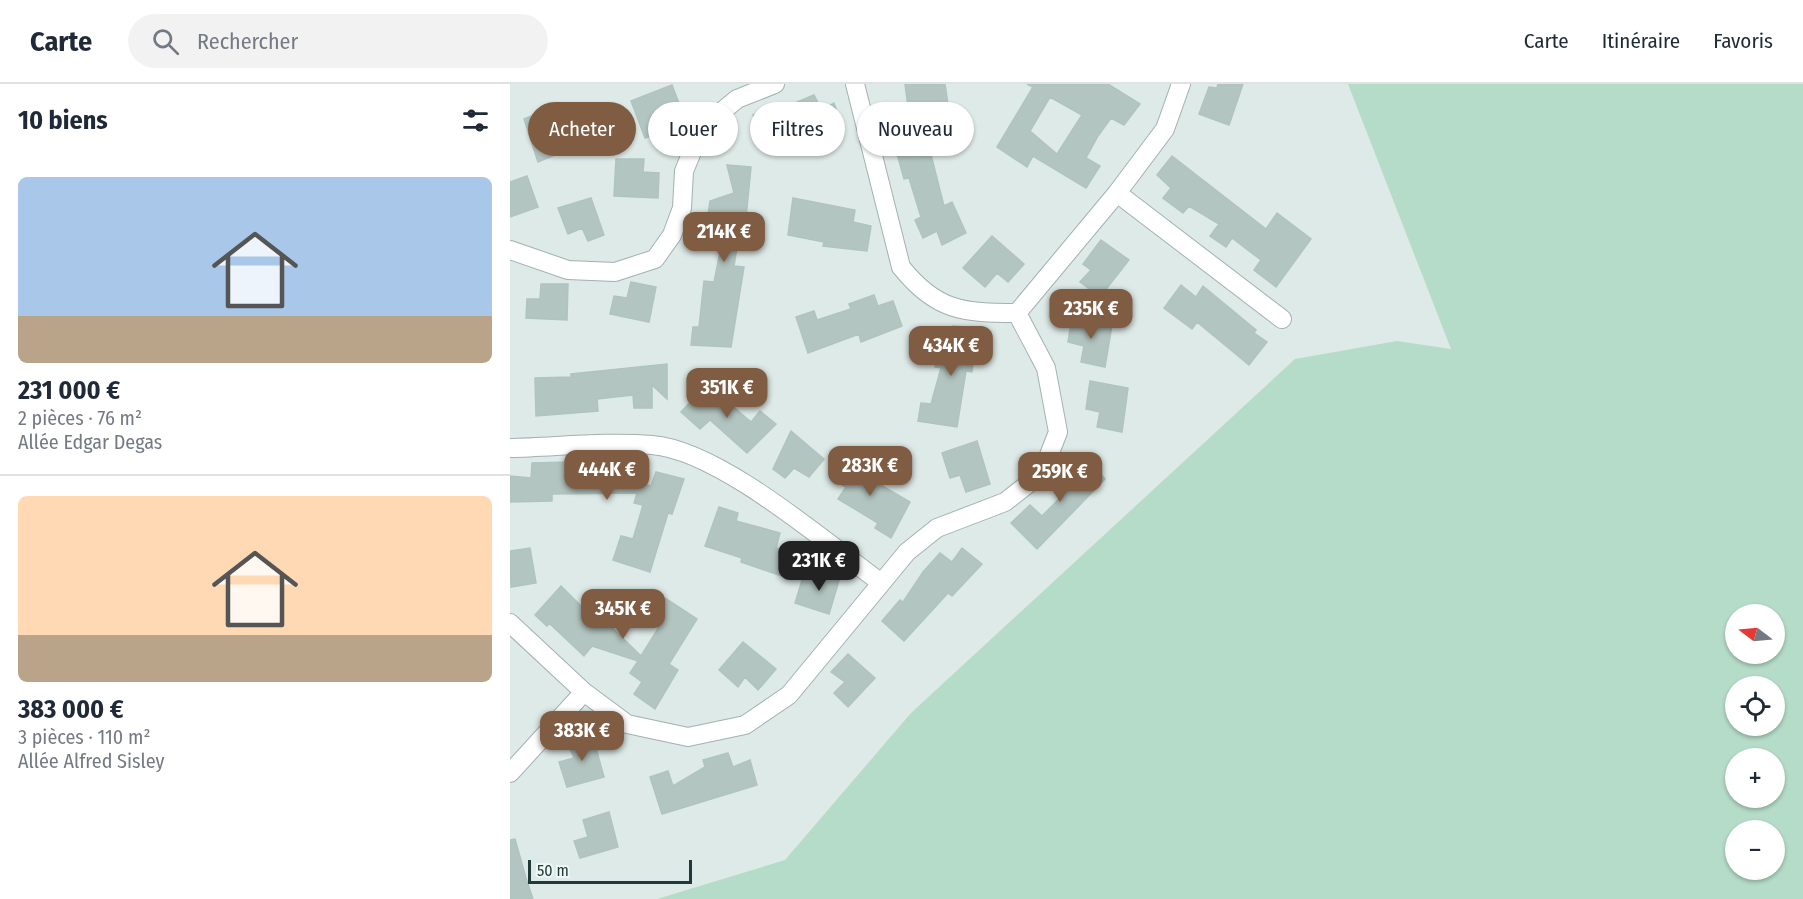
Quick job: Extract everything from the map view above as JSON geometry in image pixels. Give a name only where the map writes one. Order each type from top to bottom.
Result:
[{"type":"street","points":[[510,250],[567,270],[615,272],[656,259],[672,235],[682,208],[684,171],[702,128],[737,99],[775,84]]},
{"type":"street","points":[[855,84],[901,267],[918,289],[943,304],[976,313],[1017,313]]},
{"type":"street","points":[[1017,313],[1116,193],[1165,129],[1181,84]]},
{"type":"street","points":[[1116,193],[1282,319]]},
{"type":"street","points":[[510,623],[584,692],[627,724],[688,737],[745,725],[789,695],[907,552],[937,528],[1005,502],[1042,473],[1058,432],[1046,368],[1017,313]]},
{"type":"street","points":[[510,448],[652,445],[678,449],[705,461],[755,490],[880,582]]},
{"type":"street","points":[[510,773],[584,692]]},
{"type":"green space","points":[[1348,84],[1803,84],[1803,899],[657,899],[785,860],[911,713],[1295,359],[1397,341],[1451,349]]},
{"type":"building","points":[[905,84],[945,84],[948,102],[907,102]]},
{"type":"building","points":[[1027,84],[1108,84],[1140,104],[1124,125],[1111,118],[1098,136],[1086,158],[1100,166],[1086,188],[1033,156],[1027,167],[997,147],[1033,87]],"holes":[[[1050,97],[1082,115],[1057,154],[1030,131]]]},
{"type":"building","points":[[1218,84],[1243,84],[1229,125],[1199,114],[1209,87],[1217,88]]},
{"type":"building","points":[[672,85],[679,102],[648,102],[648,137],[645,138],[636,114],[636,102],[631,101]]},
{"type":"building","points":[[814,95],[818,102],[797,102]]},
{"type":"building","points":[[528,117],[528,131],[524,119]]},
{"type":"building","points":[[536,156],[552,156],[538,162]]},
{"type":"building","points":[[898,156],[931,156],[944,206],[952,202],[966,233],[942,245],[937,231],[923,238],[915,220],[921,217],[909,178],[904,179]]},
{"type":"building","points":[[1172,156],[1266,229],[1277,213],[1311,239],[1276,287],[1254,270],[1261,260],[1232,238],[1226,247],[1210,236],[1219,224],[1189,206],[1183,213],[1163,198],[1171,188],[1157,175]]},
{"type":"building","points":[[616,159],[644,159],[643,172],[659,173],[658,198],[614,196]]},
{"type":"building","points":[[727,165],[751,167],[745,228],[742,228],[741,223],[734,266],[744,267],[731,347],[691,345],[693,327],[699,327],[704,281],[714,282],[721,247],[698,245],[701,227],[706,227],[710,201],[734,193]]},
{"type":"building","points":[[527,176],[538,207],[510,217],[510,182]]},
{"type":"building","points":[[591,198],[604,235],[588,241],[582,228],[568,234],[558,208]]},
{"type":"building","points":[[793,198],[855,210],[853,222],[871,226],[867,251],[823,246],[824,242],[788,235]]},
{"type":"building","points":[[992,236],[1024,264],[1008,282],[997,273],[985,287],[963,268]]},
{"type":"building","points":[[1101,240],[1129,260],[1100,297],[1080,282],[1091,270],[1083,264]]},
{"type":"building","points":[[631,282],[656,287],[649,322],[610,314],[614,296],[627,298]]},
{"type":"building","points":[[541,284],[568,284],[567,320],[526,318],[527,299],[540,299]]},
{"type":"building","points":[[1181,285],[1196,297],[1203,286],[1267,342],[1249,365],[1197,322],[1192,329],[1164,308]]},
{"type":"building","points":[[874,295],[878,306],[893,301],[902,326],[861,342],[859,334],[808,353],[796,317],[814,311],[817,320],[851,309],[849,304]]},
{"type":"building","points":[[1072,317],[1112,325],[1105,367],[1081,362],[1084,346],[1068,342]]},
{"type":"building","points":[[953,326],[978,328],[972,372],[966,371],[957,427],[918,421],[921,403],[931,404],[941,368],[935,367],[938,342],[950,343]]},
{"type":"building","points":[[667,364],[667,399],[652,385],[652,408],[634,408],[633,395],[597,399],[598,411],[536,416],[535,378],[571,377],[571,374]]},
{"type":"building","points":[[1090,381],[1128,388],[1122,432],[1097,427],[1100,412],[1086,409]]},
{"type":"building","points":[[707,384],[751,422],[760,411],[776,424],[747,453],[710,420],[700,429],[681,412]]},
{"type":"building","points":[[791,431],[824,459],[809,477],[794,468],[785,478],[773,469]]},
{"type":"building","points":[[977,441],[990,484],[966,492],[960,475],[950,478],[942,453]]},
{"type":"building","points":[[1082,453],[1105,479],[1037,549],[1011,523],[1030,505],[1042,516],[1072,486],[1061,473]]},
{"type":"building","points":[[843,458],[882,479],[879,484],[910,502],[891,538],[875,528],[878,523],[838,499],[846,487],[831,479]]},
{"type":"building","points":[[532,463],[598,463],[598,470],[615,467],[615,476],[651,486],[656,472],[684,479],[672,514],[668,513],[650,572],[613,560],[621,536],[633,539],[643,505],[634,503],[637,493],[552,494],[552,501],[510,502],[510,476],[531,478]]},
{"type":"building","points":[[719,507],[738,513],[736,521],[780,533],[776,548],[790,550],[782,576],[741,562],[742,558],[705,546]]},
{"type":"building","points":[[530,548],[536,583],[511,587],[510,551]]},
{"type":"building","points":[[962,548],[982,564],[952,596],[948,593],[904,641],[882,621],[900,600],[903,602],[923,572],[940,553],[952,562]]},
{"type":"building","points":[[823,570],[841,574],[829,614],[795,603],[803,577],[820,581]]},
{"type":"building","points":[[561,586],[586,611],[590,606],[641,656],[664,619],[653,614],[665,598],[697,619],[669,664],[678,670],[655,709],[634,694],[642,682],[630,673],[638,661],[592,646],[584,656],[549,623],[547,626],[535,615]]},
{"type":"building","points":[[743,642],[776,669],[758,690],[745,677],[738,687],[719,670]]},
{"type":"building","points":[[848,654],[875,678],[848,707],[834,693],[845,682],[831,672]]},
{"type":"building","points":[[592,734],[604,777],[567,787],[559,762],[574,758],[567,742]]},
{"type":"building","points":[[728,753],[733,767],[750,760],[757,785],[662,814],[650,777],[668,771],[673,786],[705,767],[703,760]]},
{"type":"building","points":[[609,812],[618,847],[580,858],[574,841],[588,837],[583,820]]},
{"type":"building","points":[[515,839],[533,899],[510,899],[510,840]]}]
